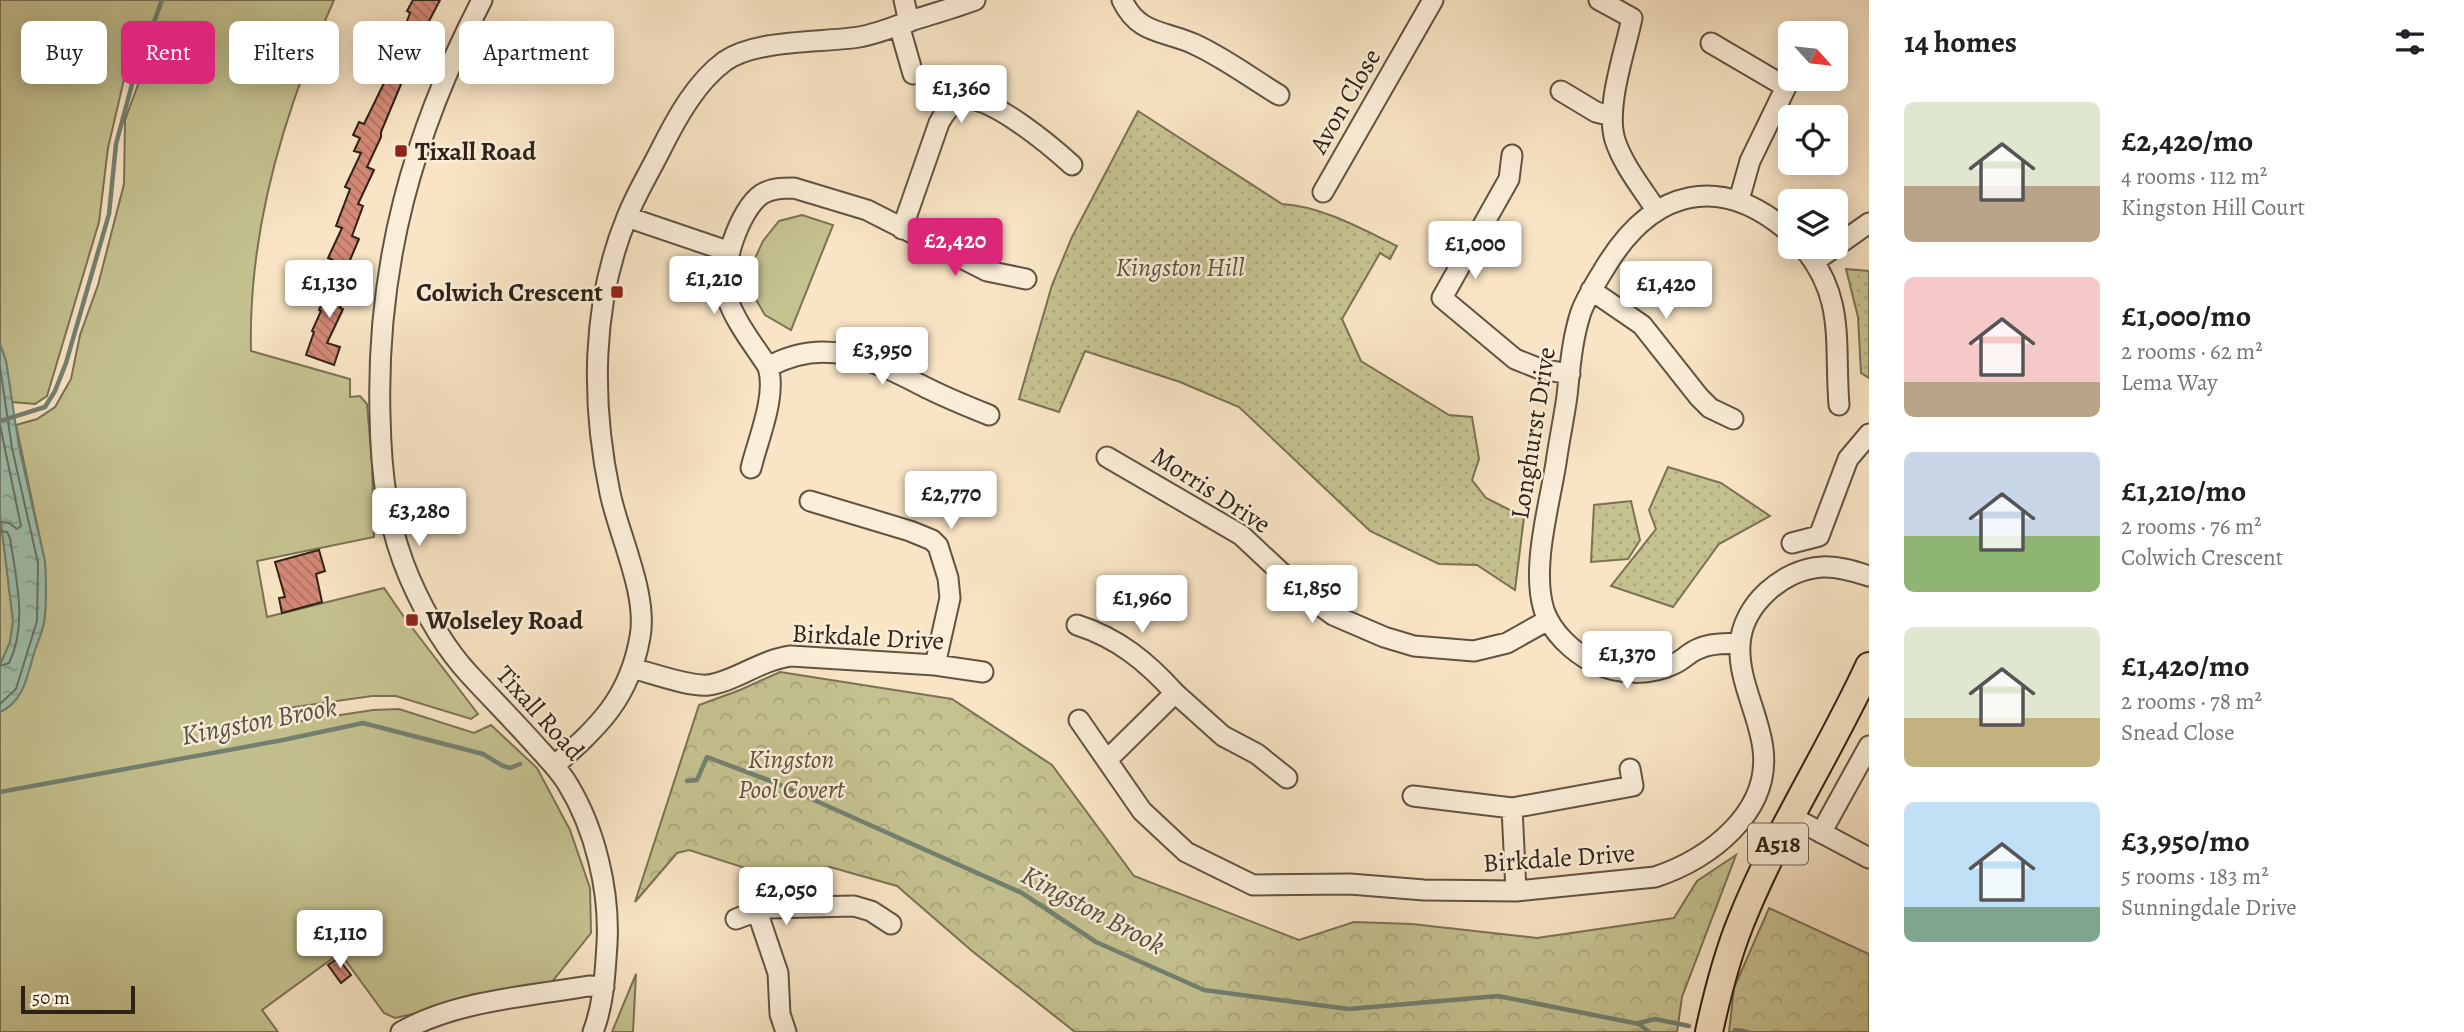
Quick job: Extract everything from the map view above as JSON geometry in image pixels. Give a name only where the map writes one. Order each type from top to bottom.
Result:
[{"type":"highway","name":"A518","points":[[1709,1032],[1722,977],[1740,923],[1869,666]]},
{"type":"street","name":"Tixall Road","points":[[482,0],[452,57],[425,127],[394,239],[384,299],[379,386],[383,483],[398,550],[419,599],[440,636],[469,673],[567,783],[596,845],[607,912],[604,987],[600,1014],[593,1032]]},
{"type":"street","points":[[904,0],[904,24],[913,74]]},
{"type":"street","points":[[554,766],[593,732],[617,701],[632,668],[640,637],[641,606],[610,495],[597,408],[596,366],[615,251],[627,216],[667,138],[687,103],[712,72],[725,61],[751,50],[861,37],[975,0]]},
{"type":"street","points":[[1122,0],[1127,10],[1145,27],[1194,44],[1279,95]]},
{"type":"street","name":"Avon Close","points":[[1323,192],[1433,0]]},
{"type":"street","points":[[1600,0],[1632,18],[1612,116],[1616,142],[1656,210]]},
{"type":"street","points":[[1712,43],[1786,87],[1750,161],[1739,201]]},
{"type":"street","points":[[1561,91],[1596,112],[1612,116]]},
{"type":"street","points":[[902,229],[939,123],[946,110],[958,102],[976,100],[990,106],[1041,139],[1072,164]]},
{"type":"street","points":[[1512,155],[1509,179],[1442,298],[1515,359],[1540,369],[1570,374]]},
{"type":"street","points":[[751,468],[771,391],[771,377],[768,367],[727,298],[724,280],[730,251],[744,215],[762,194],[782,188],[794,188],[867,210],[987,271],[1026,279]]},
{"type":"street","name":"Longhurst Drive","points":[[1740,644],[1709,645],[1667,667],[1655,670],[1610,669],[1586,659],[1562,639],[1548,620],[1541,594],[1542,545],[1575,331],[1591,290],[1627,234],[1656,210],[1682,200],[1704,196],[1739,201],[1778,222]]},
{"type":"street","points":[[627,216],[730,251]]},
{"type":"street","points":[[1848,234],[1869,223]]},
{"type":"street","points":[[1812,259],[1827,286],[1835,309],[1839,405]]},
{"type":"street","points":[[1591,290],[1642,325],[1699,397],[1710,408],[1733,419]]},
{"type":"street","points":[[768,367],[799,353],[841,353],[879,364],[929,390],[989,415]]},
{"type":"street","points":[[1792,543],[1819,536],[1848,459],[1869,434]]},
{"type":"street","name":"Morris Drive","points":[[1107,457],[1241,535],[1301,591],[1333,615],[1384,637],[1414,646],[1474,651],[1507,643],[1548,620]]},
{"type":"street","points":[[810,501],[910,531],[932,540],[939,547],[948,578],[950,598],[935,665]]},
{"type":"street","name":"Birkdale Drive","points":[[1079,720],[1142,811],[1186,852],[1253,885],[1350,884],[1424,890],[1516,891],[1655,877],[1693,861],[1712,849],[1731,832],[1754,800],[1760,785],[1764,768],[1763,748],[1744,677],[1740,644],[1746,619],[1756,604],[1789,576],[1820,567],[1844,569],[1869,576]]},
{"type":"street","points":[[1077,625],[1097,631],[1129,650],[1223,736],[1257,754],[1287,778]]},
{"type":"street","name":"Birkdale Drive","points":[[632,668],[704,685],[718,682],[774,658],[791,656],[935,665],[983,672]]},
{"type":"street","points":[[1108,759],[1175,694]]},
{"type":"street","points":[[1821,833],[1869,746]]},
{"type":"street","points":[[1413,796],[1512,808],[1633,786],[1630,769]]},
{"type":"street","points":[[1512,808],[1516,891]]},
{"type":"street","points":[[1792,817],[1869,858]]},
{"type":"street","points":[[736,919],[769,908],[854,906],[871,911],[891,924]]},
{"type":"street","points":[[757,911],[778,974],[780,1014],[786,1032]]},
{"type":"street","points":[[401,1032],[417,1022],[464,1008],[589,986],[604,987]]},
{"type":"green space","points":[[0,0],[334,0],[325,21],[229,21],[229,84],[300,84],[285,127],[263,216],[252,306],[251,351],[350,379],[350,397],[360,396],[367,404],[372,463],[374,537],[257,561],[267,617],[384,588],[478,714],[471,719],[396,696],[372,696],[287,708],[288,723],[373,710],[399,709],[474,733],[491,725],[537,768],[570,830],[590,888],[591,933],[551,983],[395,1018],[384,1013],[340,953],[262,1010],[278,1032],[0,1032],[0,712],[14,701],[23,687],[43,626],[46,600],[45,562],[16,425],[37,419],[55,407],[71,379],[80,335],[98,285],[124,184],[125,120],[138,84],[215,84],[215,21],[121,21],[123,84],[108,148],[99,222],[47,396],[35,404],[12,402],[6,361],[0,344]]},
{"type":"green space","name":"Kingston Hill","points":[[1138,111],[1282,204],[1326,214],[1397,246],[1390,259],[1380,253],[1342,319],[1361,361],[1449,415],[1472,417],[1479,459],[1472,480],[1486,498],[1524,517],[1515,590],[1477,565],[1439,564],[1370,531],[1239,407],[1180,382],[1085,351],[1059,412],[1019,399],[1052,285],[1072,237]]},
{"type":"green space","points":[[802,215],[833,225],[791,330],[765,315],[755,298],[749,271],[763,241],[779,221]]},
{"type":"green space","points":[[1846,269],[1869,271],[1869,378],[1861,373],[1858,317]]},
{"type":"green space","points":[[1668,467],[1721,483],[1770,516],[1719,544],[1673,607],[1611,586],[1656,529],[1649,510]]},
{"type":"green space","points":[[1631,501],[1640,540],[1628,559],[1591,562],[1594,505]]},
{"type":"green space","points":[[0,514],[13,621],[10,642],[0,665]]},
{"type":"green space","name":"Kingston Pool Covert","points":[[780,672],[952,699],[1052,765],[1134,876],[1299,940],[1354,922],[1412,924],[1537,938],[1674,918],[1697,881],[1736,855],[1682,997],[1677,1032],[1075,1032],[972,951],[897,886],[830,867],[767,875],[689,850],[677,853],[635,902],[699,705]]},
{"type":"green space","points":[[1769,908],[1869,954],[1869,1032],[1729,1032],[1734,988]]},
{"type":"green space","points":[[636,974],[633,1032],[612,1032]]},
{"type":"water","points":[[0,344],[6,361],[19,447],[45,562],[46,592],[43,626],[26,679],[19,695],[0,712],[0,665],[10,642],[13,621],[0,514]]},
{"type":"building","points":[[413,0],[440,0],[429,21],[407,21],[410,13],[407,11]]},
{"type":"building","points":[[384,84],[401,84],[367,167],[374,170],[358,204],[363,206],[352,236],[359,239],[347,267],[328,258],[342,228],[336,226],[350,189],[345,187],[361,153],[354,151],[360,138],[353,135],[359,122],[364,124]]},
{"type":"building","points":[[335,271],[352,277],[340,308],[343,309],[327,343],[340,347],[334,365],[306,355],[321,311],[319,310]]},
{"type":"building","points":[[319,550],[325,571],[316,574],[322,602],[282,613],[279,598],[285,597],[275,562]]},
{"type":"building","points":[[338,958],[351,975],[341,983],[328,965]]},
{"type":"waterway","points":[[0,421],[45,407],[55,391],[66,363],[109,214],[116,144],[134,77],[162,0]]},
{"type":"waterway","name":"Kingston Brook","points":[[0,792],[363,723],[483,754],[510,768],[520,764]]},
{"type":"waterway","name":"Kingston Brook","points":[[687,781],[697,780],[707,757],[776,783],[1022,893],[1096,942],[1204,990],[1349,1009],[1498,996],[1639,1024],[1649,1032]]},
{"type":"waterway","name":"Kingston Brook","points":[[1639,1023],[1655,1019],[1689,1026]]},
{"type":"waterway","name":"Kingston Brook","points":[[1735,1030],[1748,1032]]},
{"type":"place","name":"Tixall Road","points":[[401,151]]},
{"type":"place","name":"Colwich Crescent","points":[[617,292]]},
{"type":"place","name":"Wolseley Road","points":[[412,620]]}]
